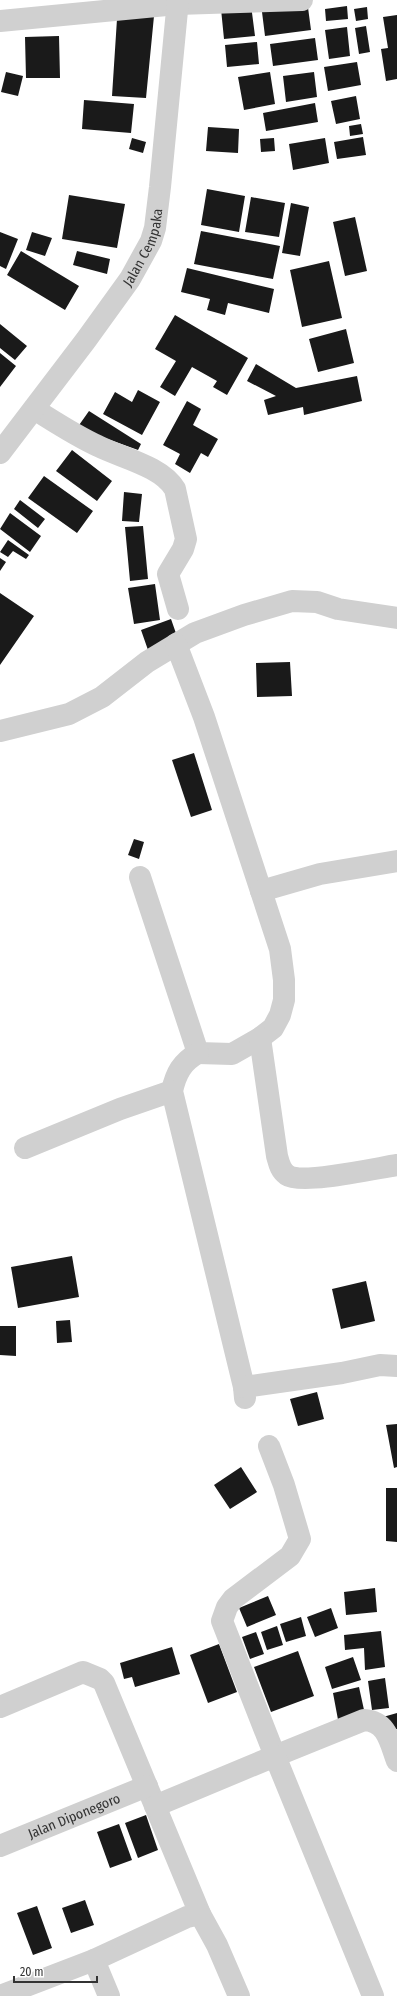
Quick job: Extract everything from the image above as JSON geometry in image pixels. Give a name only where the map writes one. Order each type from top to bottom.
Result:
[{"type":"street","points":[[0,21],[178,2],[302,0]]},
{"type":"street","name":"Jalan Cempaka","points":[[0,453],[130,279],[151,241],[155,228],[160,187],[178,2]]},
{"type":"street","points":[[34,409],[97,446],[164,476],[171,483],[175,489],[186,539],[183,550],[168,574],[178,609]]},
{"type":"street","points":[[0,731],[69,714],[102,697],[147,662],[195,633],[244,615],[292,601],[317,602],[338,609],[397,618]]},
{"type":"street","points":[[176,644],[204,717],[280,949],[284,1000],[280,1015],[273,1028],[260,1038],[232,1054],[198,1053],[188,1059],[180,1067],[175,1077],[172,1091],[245,1393],[380,1365],[397,1366]]},
{"type":"street","points":[[261,891],[320,874],[397,861]]},
{"type":"street","points":[[140,877],[191,1027],[198,1053]]},
{"type":"street","points":[[260,1038],[277,1156],[280,1168],[287,1175],[305,1179],[397,1165]]},
{"type":"street","points":[[25,1148],[120,1109],[172,1091]]},
{"type":"street","points":[[269,1446],[284,1485],[300,1539],[290,1556],[233,1599],[227,1607],[222,1621],[275,1756],[373,1996]]},
{"type":"street","points":[[0,1707],[83,1672],[100,1679],[104,1683],[200,1914],[217,1945],[239,1996]]},
{"type":"street","points":[[155,1806],[364,1720],[377,1722],[384,1729],[397,1761]]},
{"type":"street","name":"Jalan Diponegoro","points":[[0,1846],[147,1786]]},
{"type":"street","points":[[0,1996],[94,1960],[187,1917],[200,1914]]},
{"type":"street","points":[[94,1960],[109,1996]]},
{"type":"building","points":[[307,0],[311,30],[265,36],[261,4]]},
{"type":"building","points":[[251,5],[255,36],[224,39],[221,9]]},
{"type":"building","points":[[347,6],[348,19],[326,21],[325,9]]},
{"type":"building","points":[[367,7],[368,19],[356,21],[354,9]]},
{"type":"building","points":[[397,15],[397,79],[386,81],[381,49],[388,48],[383,17]]},
{"type":"building","points":[[154,16],[146,98],[112,96],[117,19]]},
{"type":"building","points":[[366,26],[370,52],[359,54],[355,28]]},
{"type":"building","points":[[347,27],[350,56],[329,59],[325,30]]},
{"type":"building","points":[[59,36],[60,78],[26,78],[25,37]]},
{"type":"building","points":[[315,38],[318,60],[273,66],[270,44]]},
{"type":"building","points":[[257,42],[259,64],[227,67],[225,45]]},
{"type":"building","points":[[357,62],[361,85],[328,91],[324,67]]},
{"type":"building","points":[[6,72],[23,76],[18,96],[1,92]]},
{"type":"building","points":[[270,72],[275,104],[244,110],[238,77]]},
{"type":"building","points":[[314,72],[317,97],[286,102],[283,76]]},
{"type":"building","points":[[356,96],[360,119],[336,124],[331,101]]},
{"type":"building","points":[[84,100],[134,104],[131,133],[82,129]]},
{"type":"building","points":[[315,103],[318,122],[266,131],[263,113]]},
{"type":"building","points":[[361,124],[363,134],[350,136],[349,126]]},
{"type":"building","points":[[208,127],[239,129],[238,153],[206,151]]},
{"type":"building","points":[[363,137],[366,155],[337,159],[334,142]]},
{"type":"building","points":[[132,138],[146,142],[143,153],[129,149]]},
{"type":"building","points":[[274,138],[275,151],[261,152],[260,139]]},
{"type":"building","points":[[325,138],[329,163],[293,170],[289,144]]},
{"type":"building","points":[[207,189],[245,196],[239,232],[201,225]]},
{"type":"building","points":[[69,195],[125,204],[117,248],[62,239]]},
{"type":"building","points":[[251,197],[285,203],[279,237],[245,232]]},
{"type":"building","points":[[291,203],[309,207],[300,256],[282,253]]},
{"type":"building","points":[[355,217],[367,271],[345,276],[333,222]]},
{"type":"building","points":[[201,231],[280,246],[273,279],[194,264]]},
{"type":"building","points":[[0,232],[18,239],[6,269],[0,266]]},
{"type":"building","points":[[32,232],[52,238],[45,256],[26,250]]},
{"type":"building","points":[[21,251],[79,286],[65,310],[7,275]]},
{"type":"building","points":[[77,251],[110,259],[107,274],[73,265]]},
{"type":"building","points":[[329,261],[342,318],[302,327],[290,270]]},
{"type":"building","points":[[187,268],[274,289],[269,313],[228,303],[225,315],[207,310],[210,299],[181,292]]},
{"type":"building","points":[[175,315],[248,358],[227,395],[213,387],[217,381],[192,367],[175,396],[160,387],[176,361],[155,349]]},
{"type":"building","points":[[0,324],[27,346],[15,360],[0,348]]},
{"type":"building","points":[[346,329],[354,363],[318,372],[309,339]]},
{"type":"building","points":[[0,353],[16,366],[0,387]]},
{"type":"building","points":[[256,364],[296,388],[357,376],[362,401],[304,415],[303,407],[268,415],[264,400],[276,396],[247,381]]},
{"type":"building","points":[[138,390],[160,402],[142,435],[103,414],[115,392],[132,402]]},
{"type":"building","points":[[187,401],[201,409],[193,425],[218,439],[208,457],[201,453],[190,473],[175,464],[180,454],[163,445]]},
{"type":"building","points":[[89,411],[141,444],[138,450],[77,428]]},
{"type":"building","points":[[72,450],[112,481],[97,501],[56,471]]},
{"type":"building","points":[[44,476],[93,511],[77,533],[28,498]]},
{"type":"building","points":[[124,492],[142,494],[139,522],[122,521]]},
{"type":"building","points":[[20,500],[45,519],[38,528],[14,509]]},
{"type":"building","points":[[10,513],[41,536],[30,552],[0,529]]},
{"type":"building","points":[[143,526],[148,579],[130,581],[125,527]]},
{"type":"building","points":[[8,540],[29,555],[26,559],[13,551],[8,557],[0,552]]},
{"type":"building","points":[[0,558],[6,562],[0,571]]},
{"type":"building","points":[[155,584],[160,620],[134,624],[128,588]]},
{"type":"building","points":[[0,593],[34,616],[0,665]]},
{"type":"building","points":[[171,619],[178,639],[148,650],[141,630]]},
{"type":"building","points":[[290,662],[292,696],[257,697],[256,663]]},
{"type":"building","points":[[194,753],[212,810],[191,817],[172,760]]},
{"type":"building","points":[[134,839],[144,842],[139,859],[128,855]]},
{"type":"building","points":[[72,1256],[79,1297],[18,1308],[11,1267]]},
{"type":"building","points":[[366,1281],[375,1321],[341,1329],[332,1289]]},
{"type":"building","points":[[70,1320],[72,1342],[57,1343],[56,1321]]},
{"type":"building","points":[[0,1326],[16,1326],[16,1356],[0,1355]]},
{"type":"building","points":[[317,1392],[324,1419],[298,1426],[290,1399]]},
{"type":"building","points":[[397,1424],[397,1467],[394,1468],[386,1425]]},
{"type":"building","points":[[241,1467],[257,1492],[230,1509],[214,1485]]},
{"type":"building","points":[[386,1488],[397,1488],[397,1542],[386,1541]]},
{"type":"building","points":[[375,1588],[377,1612],[346,1615],[344,1592]]},
{"type":"building","points":[[268,1596],[276,1615],[247,1627],[239,1608]]},
{"type":"building","points":[[331,1608],[338,1628],[315,1637],[307,1617]]},
{"type":"building","points":[[301,1617],[306,1636],[286,1642],[280,1624]]},
{"type":"building","points":[[277,1626],[283,1645],[267,1650],[261,1632]]},
{"type":"building","points":[[381,1631],[385,1667],[365,1670],[364,1648],[345,1650],[344,1635]]},
{"type":"building","points":[[256,1632],[264,1654],[250,1659],[242,1637]]},
{"type":"building","points":[[219,1644],[237,1692],[208,1703],[190,1655]]},
{"type":"building","points":[[172,1647],[180,1674],[135,1687],[132,1677],[124,1679],[120,1663]]},
{"type":"building","points":[[298,1651],[314,1696],[271,1712],[254,1667]]},
{"type":"building","points":[[353,1657],[361,1680],[332,1689],[325,1667]]},
{"type":"building","points":[[385,1678],[389,1708],[372,1710],[368,1681]]},
{"type":"building","points":[[359,1687],[366,1719],[339,1725],[333,1693]]},
{"type":"building","points":[[397,1713],[397,1729],[388,1732],[383,1717]]},
{"type":"building","points":[[146,1815],[158,1850],[138,1858],[125,1823]]},
{"type":"building","points":[[119,1824],[132,1860],[110,1868],[97,1832]]},
{"type":"building","points":[[85,1900],[94,1925],[71,1933],[62,1908]]},
{"type":"building","points":[[37,1906],[52,1948],[33,1955],[17,1913]]}]
